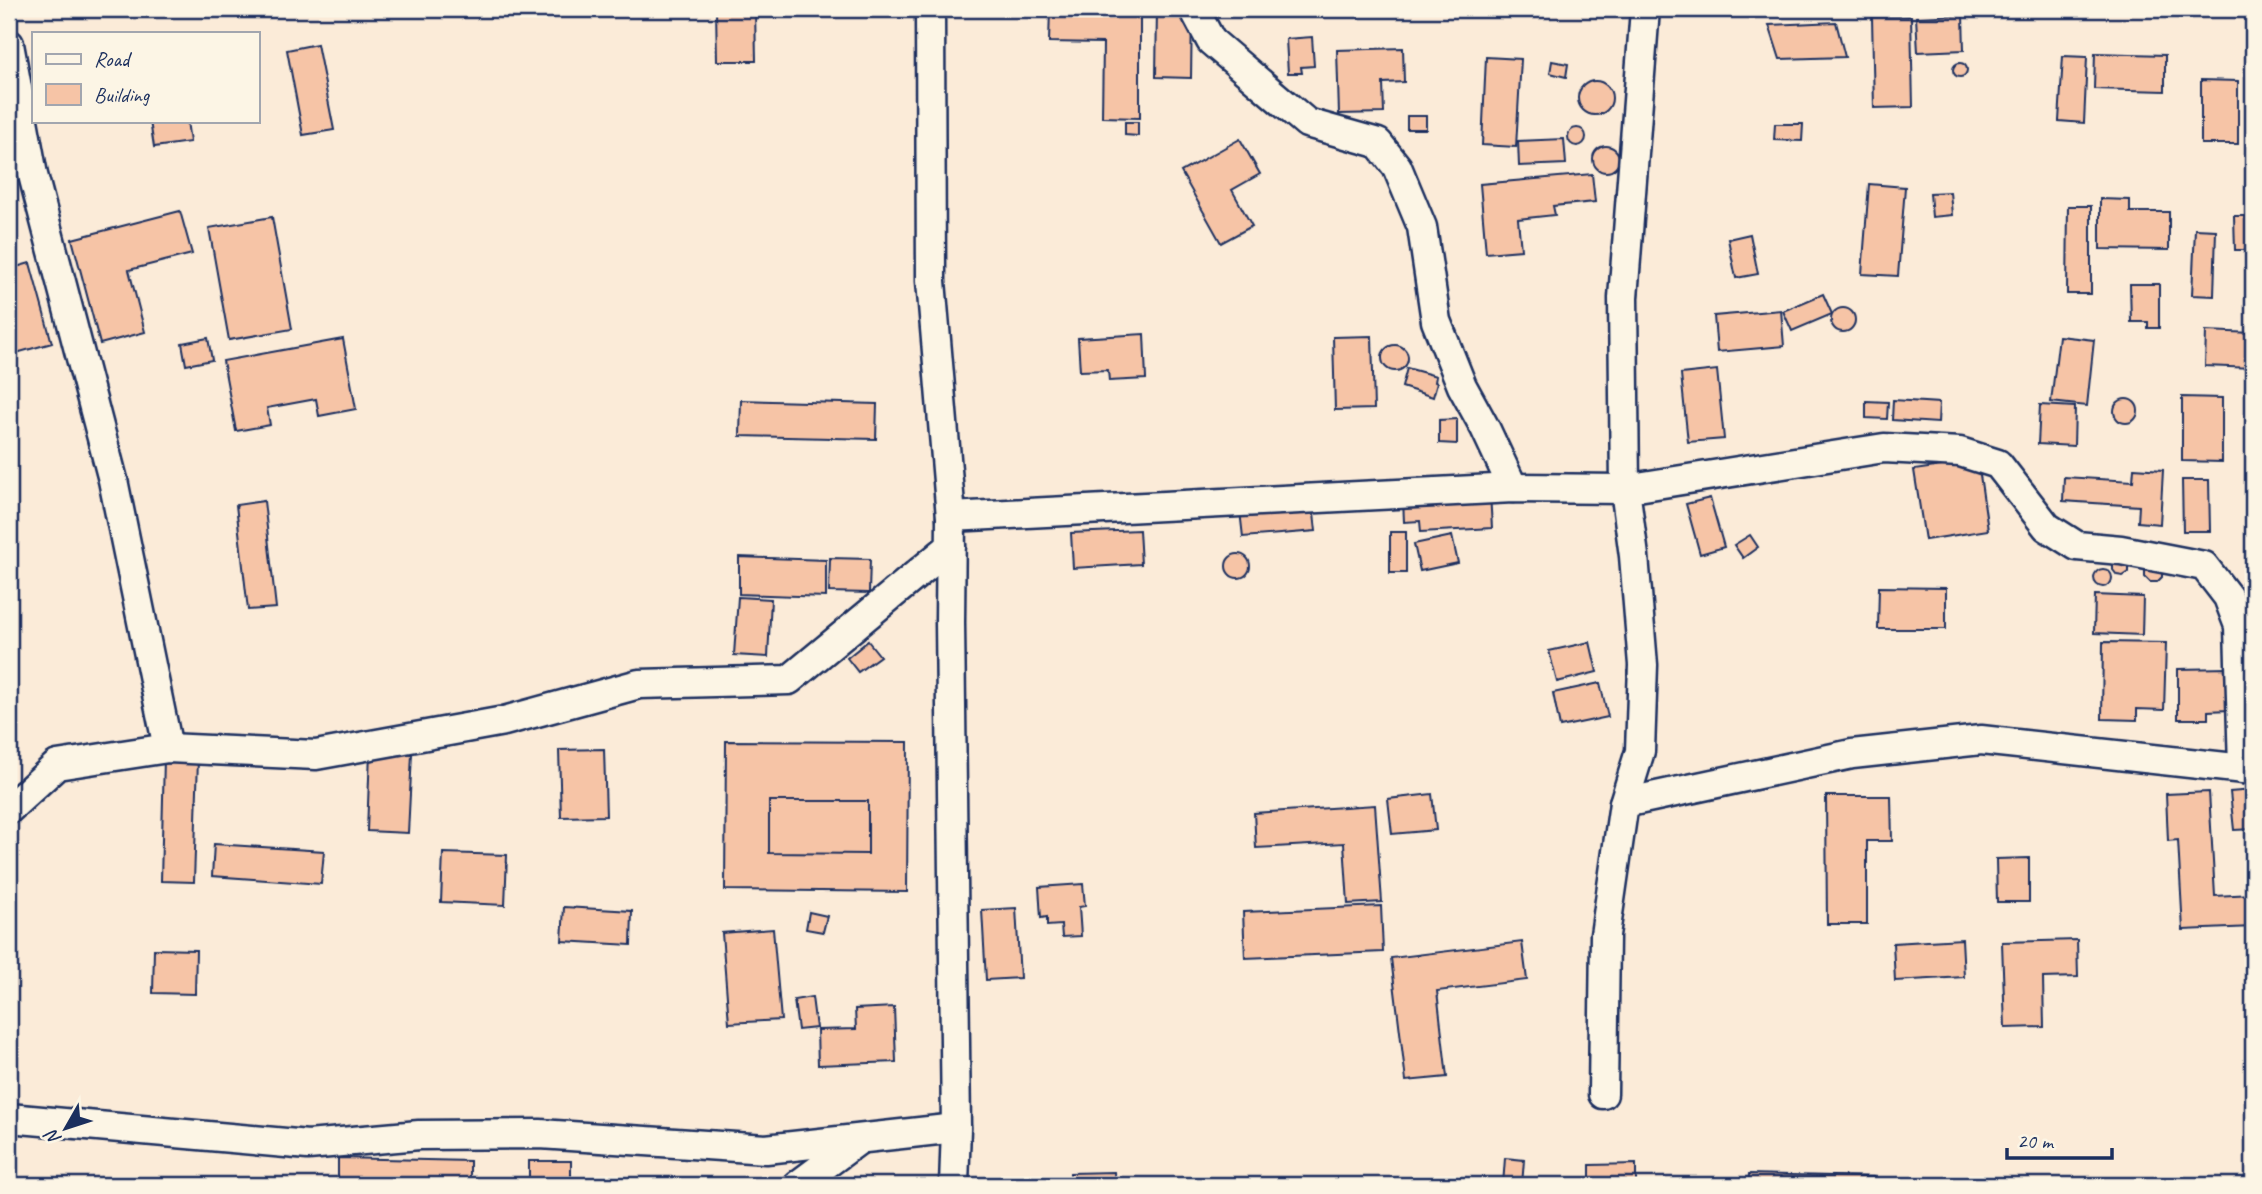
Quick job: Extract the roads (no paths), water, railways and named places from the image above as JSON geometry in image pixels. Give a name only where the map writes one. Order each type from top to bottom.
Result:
[{"type":"street","points":[[930,9],[932,281],[951,517],[956,1128],[954,1185]]},
{"type":"street","points":[[1194,9],[1211,41],[1307,122],[1378,143],[1397,167],[1422,227],[1436,321],[1462,386],[1513,488]]},
{"type":"street","points":[[1603,1094],[1605,935],[1624,803],[1640,751],[1643,666],[1634,555],[1625,489],[1623,298],[1645,9]]},
{"type":"street","points":[[9,44],[33,175],[113,480],[167,748]]},
{"type":"street","points":[[951,517],[1513,488],[1625,489],[1884,448],[1960,452],[1998,464],[2047,527],[2077,546],[2120,550],[2204,566],[2228,597],[2239,625],[2248,769],[1981,740],[1853,754],[1624,803]]},
{"type":"street","points":[[9,809],[57,765],[167,748],[316,755],[504,721],[639,684],[789,680],[951,546]]},
{"type":"street","points":[[9,1118],[308,1145],[419,1135],[540,1134],[766,1149],[956,1128]]},
{"type":"street","points":[[798,1185],[861,1138]]}]
